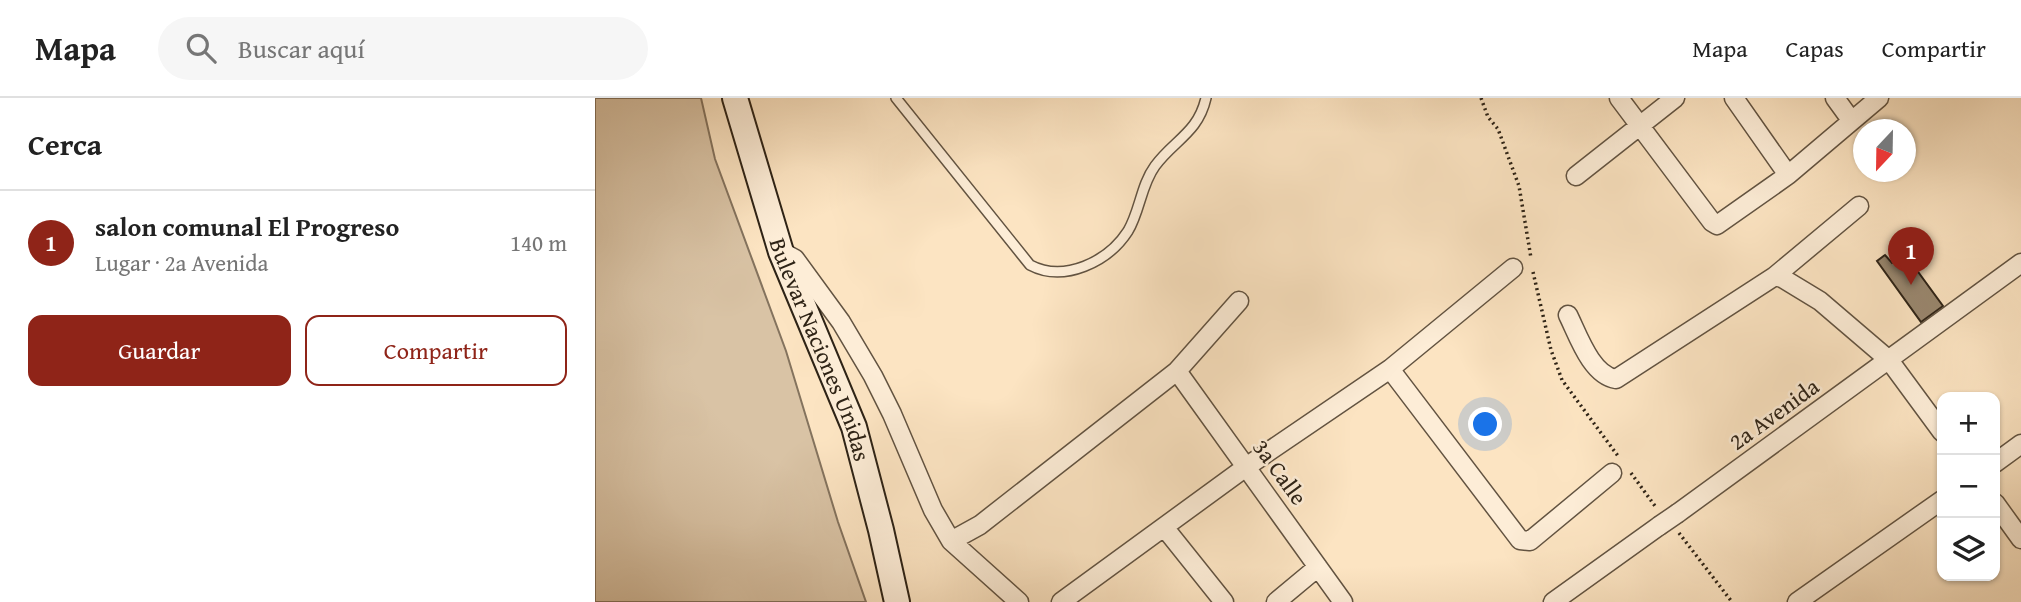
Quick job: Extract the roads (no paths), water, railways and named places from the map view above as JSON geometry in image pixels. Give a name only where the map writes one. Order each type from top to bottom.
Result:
[{"type":"main road","name":"Bulevar Naciones Unidas","points":[[735,98],[781,252],[854,427],[898,601]]},
{"type":"street","points":[[1619,98],[1715,224],[1720,224],[1788,175],[1879,98]]},
{"type":"street","points":[[1576,176],[1675,98]]},
{"type":"street","points":[[1734,98],[1788,175]]},
{"type":"street","points":[[1835,98],[1851,120]]},
{"type":"street","points":[[1568,315],[1590,358],[1607,377],[1616,379],[1775,276],[1859,206]]},
{"type":"street","points":[[781,252],[795,258],[841,322],[873,376],[933,510],[951,541],[1019,602]]},
{"type":"street","name":"2a Avenida","points":[[1553,602],[2021,264]]},
{"type":"street","points":[[1061,602],[1246,467],[1390,369],[1513,268]]},
{"type":"street","points":[[1775,276],[1820,301],[1889,360],[1937,425]]},
{"type":"street","points":[[951,541],[980,525],[1177,370],[1239,301]]},
{"type":"street","points":[[1390,369],[1520,540],[1530,541],[1612,473]]},
{"type":"street","name":"3a Calle","points":[[1177,370],[1343,602]]},
{"type":"street","points":[[2000,459],[2021,444]]},
{"type":"street","points":[[1797,602],[1937,504]]},
{"type":"street","points":[[2000,510],[2021,539]]},
{"type":"street","points":[[1164,527],[1224,602]]},
{"type":"street","points":[[1276,602],[1318,567]]},
{"type":"lane","points":[[896,98],[1030,265],[1054,273],[1082,268],[1108,253],[1119,243],[1129,229],[1146,182],[1155,166],[1190,132],[1199,118],[1206,98]]},
{"type":"place","name":"salon comunal El Progreso","points":[[1911,285]]}]
